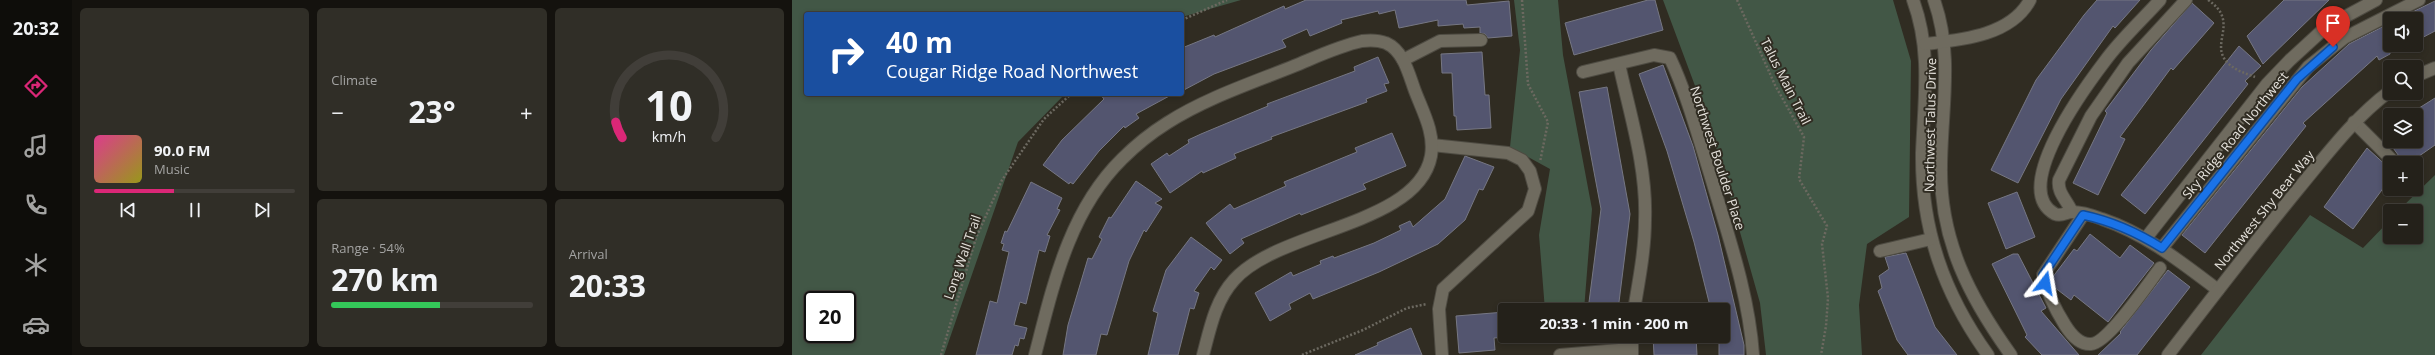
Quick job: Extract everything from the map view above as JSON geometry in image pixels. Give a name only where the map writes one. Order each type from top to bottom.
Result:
[{"type":"street","name":"Northwest Talus Drive","points":[[1913,0],[1919,16],[1925,44],[1927,76],[1922,172],[1923,192],[1931,239],[1954,303],[1988,355]]},
{"type":"street","name":"Northwest Talus Drive","points":[[1934,0],[1945,42],[1946,91],[1941,170],[1948,232],[1967,286],[1989,324],[2011,355]]},
{"type":"street","points":[[1925,44],[1945,42],[1977,35],[2008,23],[2019,16],[2030,0]]},
{"type":"street","points":[[2160,0],[2106,60],[2075,102],[2041,172],[2040,190],[2049,208],[2055,214],[2061,215],[2078,213],[2102,219],[2146,238],[2162,248],[2218,290]]},
{"type":"street","points":[[2078,213],[2061,194],[2058,187],[2059,180],[2091,116],[2128,63],[2186,0]]},
{"type":"street","name":"Sky Ridge Road Northwest","points":[[2146,238],[2267,84],[2309,40],[2326,27],[2376,0]]},
{"type":"street","name":"Sky Ridge Road Northwest","points":[[2162,248],[2308,67],[2344,38],[2419,0]]},
{"type":"street","points":[[1035,355],[1070,237],[1086,205],[1121,159],[1167,122],[1218,96],[1346,46],[1374,40],[1388,44],[1403,60],[1428,126],[1432,145],[1425,174],[1416,186],[1396,203],[1266,256],[1242,271],[1232,282],[1220,300],[1214,313],[1204,355]]},
{"type":"street","points":[[1403,60],[1440,41],[1481,40]]},
{"type":"street","name":"Northwest Boulder Place","points":[[1583,72],[1654,55],[1670,58],[1727,230],[1745,304],[1754,355]]},
{"type":"street","points":[[1619,64],[1644,185],[1645,220],[1635,303]]},
{"type":"street","points":[[2423,73],[2435,68]]},
{"type":"street","name":"Northwest Shy Bear Way","points":[[2168,355],[2218,290],[2354,122],[2383,97]]},
{"type":"street","points":[[2354,122],[2388,156]]},
{"type":"street","points":[[1432,145],[1508,153],[1522,160],[1530,171],[1535,189],[1528,211],[1443,289],[1440,303],[1442,355]]},
{"type":"street","points":[[2078,213],[2043,275],[2046,292],[2059,316],[2070,333],[2081,342],[2091,344],[2105,338],[2160,268]]},
{"type":"street","points":[[1880,251],[1931,239]]},
{"type":"street","points":[[1560,355],[1632,352]]},
{"type":"path","points":[[1184,19],[1226,0]]},
{"type":"path","points":[[1522,0],[1528,84],[1548,122],[1539,167]]},
{"type":"path","name":"Talus Main Trail","points":[[1737,0],[1775,85],[1804,137],[1799,179],[1827,226],[1822,244],[1828,298],[1826,326],[1821,355]]},
{"type":"path","points":[[2208,0],[2220,8],[2224,19],[2221,52],[2227,62],[2240,72],[2267,84]]},
{"type":"path","name":"Long Wall Trail","points":[[942,355],[976,238],[1002,180],[1044,119],[1069,96]]},
{"type":"path","points":[[1302,355],[1363,330],[1407,308],[1440,303]]},
{"type":"green space","points":[[792,0],[1241,0],[1184,16],[1184,12],[804,12],[804,96],[1063,96],[1018,142],[944,355],[792,355]]},
{"type":"green space","points":[[1514,0],[1558,0],[1563,55],[1592,209],[1585,303],[1544,303],[1539,235],[1550,169],[1510,147],[1520,50]]},
{"type":"green space","points":[[1663,0],[1893,0],[1911,61],[1909,217],[1867,244],[1859,305],[1862,355],[1766,355],[1760,303],[1710,126]]},
{"type":"green space","points":[[2435,175],[2435,355],[2201,355],[2310,215],[2363,248],[2383,227],[2383,244],[2423,244],[2423,204],[2405,204],[2413,196],[2423,196],[2423,187]]},
{"type":"building","points":[[1306,0],[1466,0],[1467,5],[1509,1],[1512,36],[1488,38],[1485,34],[1480,33],[1480,27],[1464,28],[1463,24],[1438,26],[1438,20],[1399,28],[1395,10],[1379,14],[1378,11],[1341,20],[1342,23],[1310,36],[1307,29],[1282,40],[1286,47],[1214,74],[1184,90],[1184,47],[1214,35],[1215,37],[1284,6],[1285,9]]},
{"type":"building","points":[[1648,0],[1655,0],[1663,30],[1574,55],[1565,23]]},
{"type":"building","points":[[2097,0],[2140,0],[2115,28],[2113,26],[2061,99],[2018,183],[1991,170],[2036,80],[2084,15]]},
{"type":"building","points":[[2284,0],[2329,0],[2263,64],[2247,36]]},
{"type":"building","points":[[2435,1],[2435,31],[2423,37],[2423,12],[2412,12]]},
{"type":"building","points":[[2192,3],[2214,23],[2173,70],[2171,68],[2120,137],[2125,139],[2098,195],[2073,183],[2107,113],[2105,111],[2151,50]]},
{"type":"building","points":[[2383,27],[2383,52],[2390,52],[2390,54],[2379,60],[2377,56],[2303,123],[2306,126],[2205,253],[2182,235],[2302,87],[2349,44]]},
{"type":"building","points":[[2239,46],[2261,66],[2245,81],[2248,84],[2145,214],[2121,195]]},
{"type":"building","points":[[1482,52],[1485,95],[1489,95],[1491,128],[1457,130],[1456,116],[1454,116],[1452,73],[1442,73],[1441,54]]},
{"type":"building","points":[[1378,57],[1389,83],[1384,84],[1387,91],[1366,99],[1367,102],[1271,137],[1272,139],[1234,154],[1236,158],[1203,173],[1202,171],[1170,193],[1151,164],[1167,153],[1169,156],[1189,143],[1188,140],[1268,106],[1267,104],[1355,71],[1354,67]]},
{"type":"building","points":[[1663,65],[1693,146],[1718,235],[1744,345],[1744,355],[1719,355],[1719,343],[1730,343],[1730,303],[1709,303],[1694,242],[1667,151],[1639,74]]},
{"type":"building","points":[[1607,87],[1630,214],[1619,303],[1589,303],[1601,209],[1579,92]]},
{"type":"building","points":[[1102,96],[1169,96],[1136,114],[1139,118],[1125,128],[1124,126],[1099,151],[1073,184],[1070,182],[1069,184],[1043,165],[1062,140],[1104,99]]},
{"type":"building","points":[[2435,98],[2435,145],[2419,156],[2399,156],[2393,148],[2423,148],[2423,108],[2419,108]]},
{"type":"building","points":[[1392,133],[1406,166],[1363,184],[1366,189],[1301,215],[1300,213],[1241,239],[1244,243],[1230,254],[1206,223],[1230,204],[1234,209],[1286,186],[1284,182],[1357,152],[1355,148]]},
{"type":"building","points":[[2367,148],[2383,163],[2383,188],[2353,229],[2324,207]]},
{"type":"building","points":[[1465,156],[1494,167],[1483,190],[1479,189],[1465,220],[1438,244],[1379,272],[1313,299],[1310,293],[1289,304],[1291,309],[1270,321],[1255,293],[1291,272],[1293,276],[1321,264],[1320,261],[1333,256],[1334,258],[1374,243],[1401,230],[1399,226],[1410,221],[1413,227],[1445,199]]},
{"type":"building","points":[[1136,181],[1162,199],[1155,203],[1162,207],[1146,232],[1144,230],[1129,261],[1107,335],[1101,334],[1096,355],[1063,355],[1068,325],[1088,258],[1092,259],[1102,239],[1099,237],[1109,217],[1111,218]]},
{"type":"building","points":[[1031,182],[1062,198],[1057,209],[1060,210],[1047,235],[1050,236],[1045,252],[1039,250],[1026,304],[1020,302],[1014,325],[1027,328],[1024,339],[1020,338],[1018,346],[1015,345],[1012,355],[976,355],[990,301],[997,303],[1009,252],[1002,250],[1004,244],[1001,243],[1005,231],[1007,232]]},
{"type":"building","points":[[2017,192],[2035,237],[2006,249],[1988,203]]},
{"type":"building","points":[[2090,234],[2120,258],[2130,245],[2154,263],[2108,322],[2074,295],[2071,300],[2054,287],[2052,278],[2074,249],[2077,251]]},
{"type":"building","points":[[1191,237],[1222,260],[1214,270],[1211,267],[1194,291],[1199,293],[1194,309],[1190,308],[1178,355],[1148,355],[1158,313],[1153,311],[1166,270]]},
{"type":"building","points":[[1906,253],[1935,327],[1957,355],[1908,355],[1897,340],[1878,291],[1882,288],[1879,276],[1889,269],[1885,257]]},
{"type":"building","points":[[2013,254],[2018,254],[2046,308],[2041,311],[2079,355],[2042,355],[2025,337],[2027,335],[1992,264]]},
{"type":"building","points":[[2168,270],[2190,287],[2137,355],[2098,355],[2121,333],[2120,332]]},
{"type":"building","points":[[1498,313],[1498,338],[1494,338],[1495,350],[1459,353],[1456,316]]},
{"type":"building","points":[[1411,328],[1422,355],[1355,355],[1378,345],[1377,343]]},
{"type":"building","points":[[1653,343],[1696,343],[1697,355],[1654,355]]},
{"type":"route","points":[[2045,283],[2043,275],[2083,215],[2102,219],[2146,238],[2162,248],[2297,79],[2308,67],[2333,47]]}]
